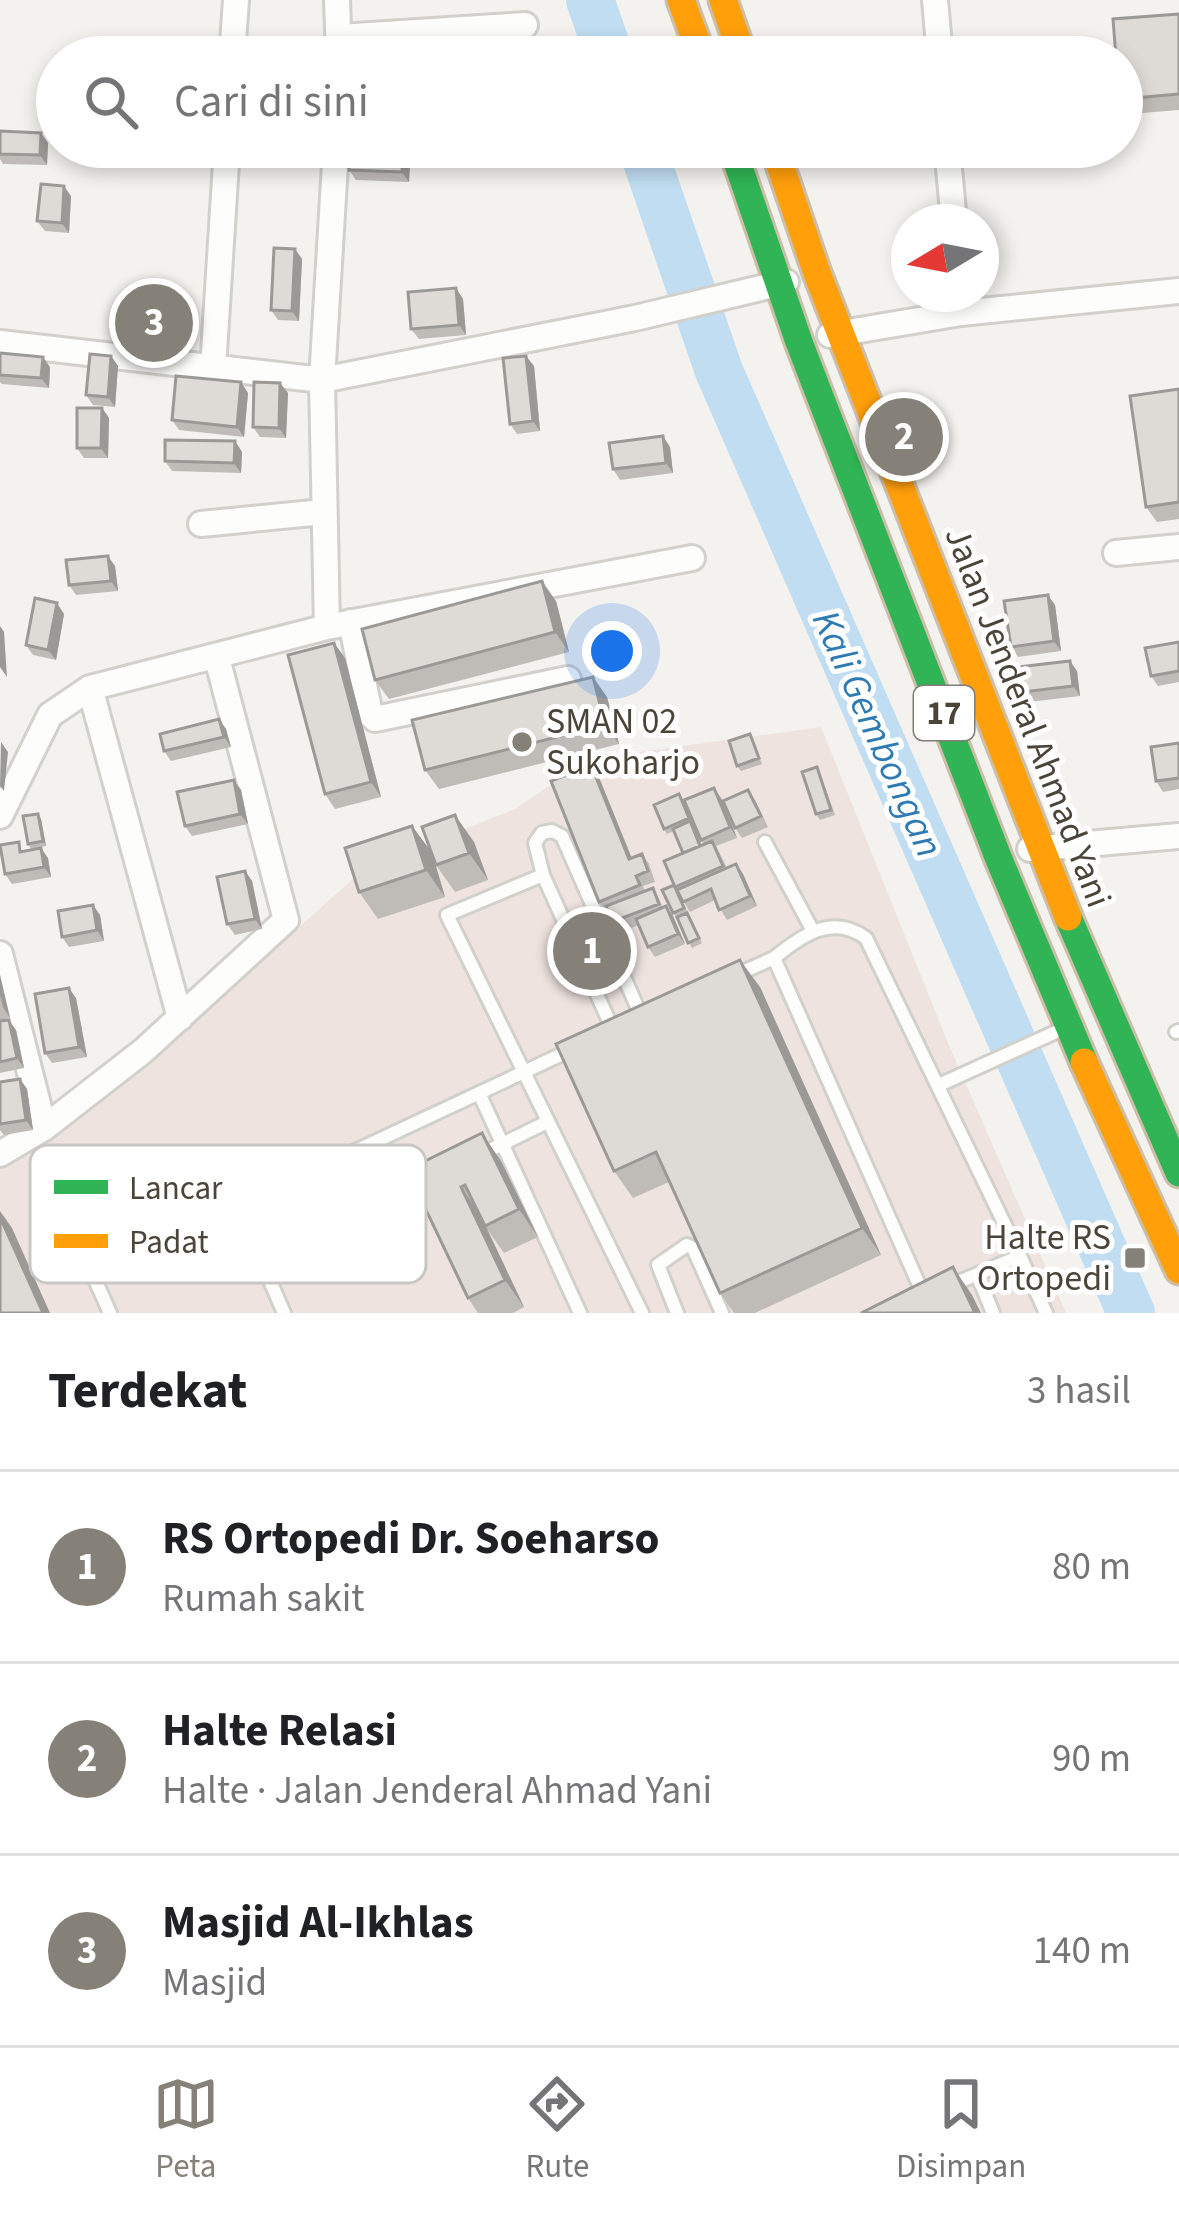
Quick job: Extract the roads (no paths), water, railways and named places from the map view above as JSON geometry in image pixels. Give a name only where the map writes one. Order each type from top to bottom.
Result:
[{"type":"highway","points":[[681,0],[694,36]]},
{"type":"highway","points":[[724,0],[736,36]]},
{"type":"highway","name":"17","points":[[739,168],[799,341],[998,857],[1067,1026],[1179,1270]]},
{"type":"highway","name":"Jalan Jenderal Ahmad Yani","points":[[781,168],[817,273],[1038,847],[1106,1010],[1173,1144],[1179,1173]]},
{"type":"street","points":[[233,36],[236,0]]},
{"type":"street","points":[[338,0],[339,36]]},
{"type":"street","points":[[935,0],[938,36]]},
{"type":"street","points":[[432,36],[525,25]]},
{"type":"street","points":[[212,369],[225,168]]},
{"type":"street","points":[[334,168],[322,380],[323,512],[339,624],[370,714],[375,719],[568,679]]},
{"type":"street","points":[[949,168],[952,204]]},
{"type":"street","points":[[0,343],[322,380],[706,303],[817,273]]},
{"type":"street","points":[[999,302],[1179,291]]},
{"type":"street","points":[[799,341],[928,312]]},
{"type":"street","points":[[201,524],[323,512]]},
{"type":"street","points":[[1116,553],[1179,547]]},
{"type":"street","points":[[0,816],[50,715],[90,688],[339,624],[692,558]]},
{"type":"street","points":[[0,1154],[44,1128],[180,1018],[286,920],[217,658]]},
{"type":"street","points":[[90,688],[180,1018]]},
{"type":"street","points":[[998,857],[1038,847],[1179,836]]},
{"type":"street","points":[[0,954],[44,1128]]},
{"type":"lane","points":[[614,1030],[543,875],[537,838],[547,832],[558,832],[641,1018]]},
{"type":"lane","points":[[765,842],[813,931]]},
{"type":"lane","points":[[543,875],[447,915],[642,1313]]},
{"type":"lane","points":[[717,983],[774,958],[828,926],[847,928],[866,938],[1046,1313]]},
{"type":"lane","points":[[774,958],[925,1297]]},
{"type":"lane","points":[[368,1145],[660,1010]]},
{"type":"lane","points":[[939,1085],[1106,1010]]},
{"type":"lane","points":[[479,1093],[580,1313]]},
{"type":"lane","points":[[463,1163],[547,1122]]},
{"type":"lane","points":[[426,1181],[442,1173]]},
{"type":"lane","points":[[677,1313],[658,1265],[687,1245],[693,1248],[722,1313]]},
{"type":"lane","points":[[908,1305],[1020,1256]]},
{"type":"lane","points":[[977,1274],[993,1313]]},
{"type":"lane","points":[[96,1283],[110,1313]]},
{"type":"lane","points":[[270,1283],[284,1313]]},
{"type":"waterway","name":"Kali Gembongan","points":[[590,0],[603,36]]},
{"type":"waterway","name":"Kali Gembongan","points":[[649,168],[719,371],[1131,1313]]},
{"type":"place","name":"Masjid Al-Ikhlas","points":[[154,323]]},
{"type":"place","name":"Halte Relasi","points":[[904,437]]},
{"type":"place","name":"SMAN 02 Sukoharjo","points":[[522,742]]},
{"type":"place","name":"RS Ortopedi Dr. Soeharso","points":[[592,951]]},
{"type":"place","name":"Halte RS Ortopedi","points":[[1135,1258]]}]
